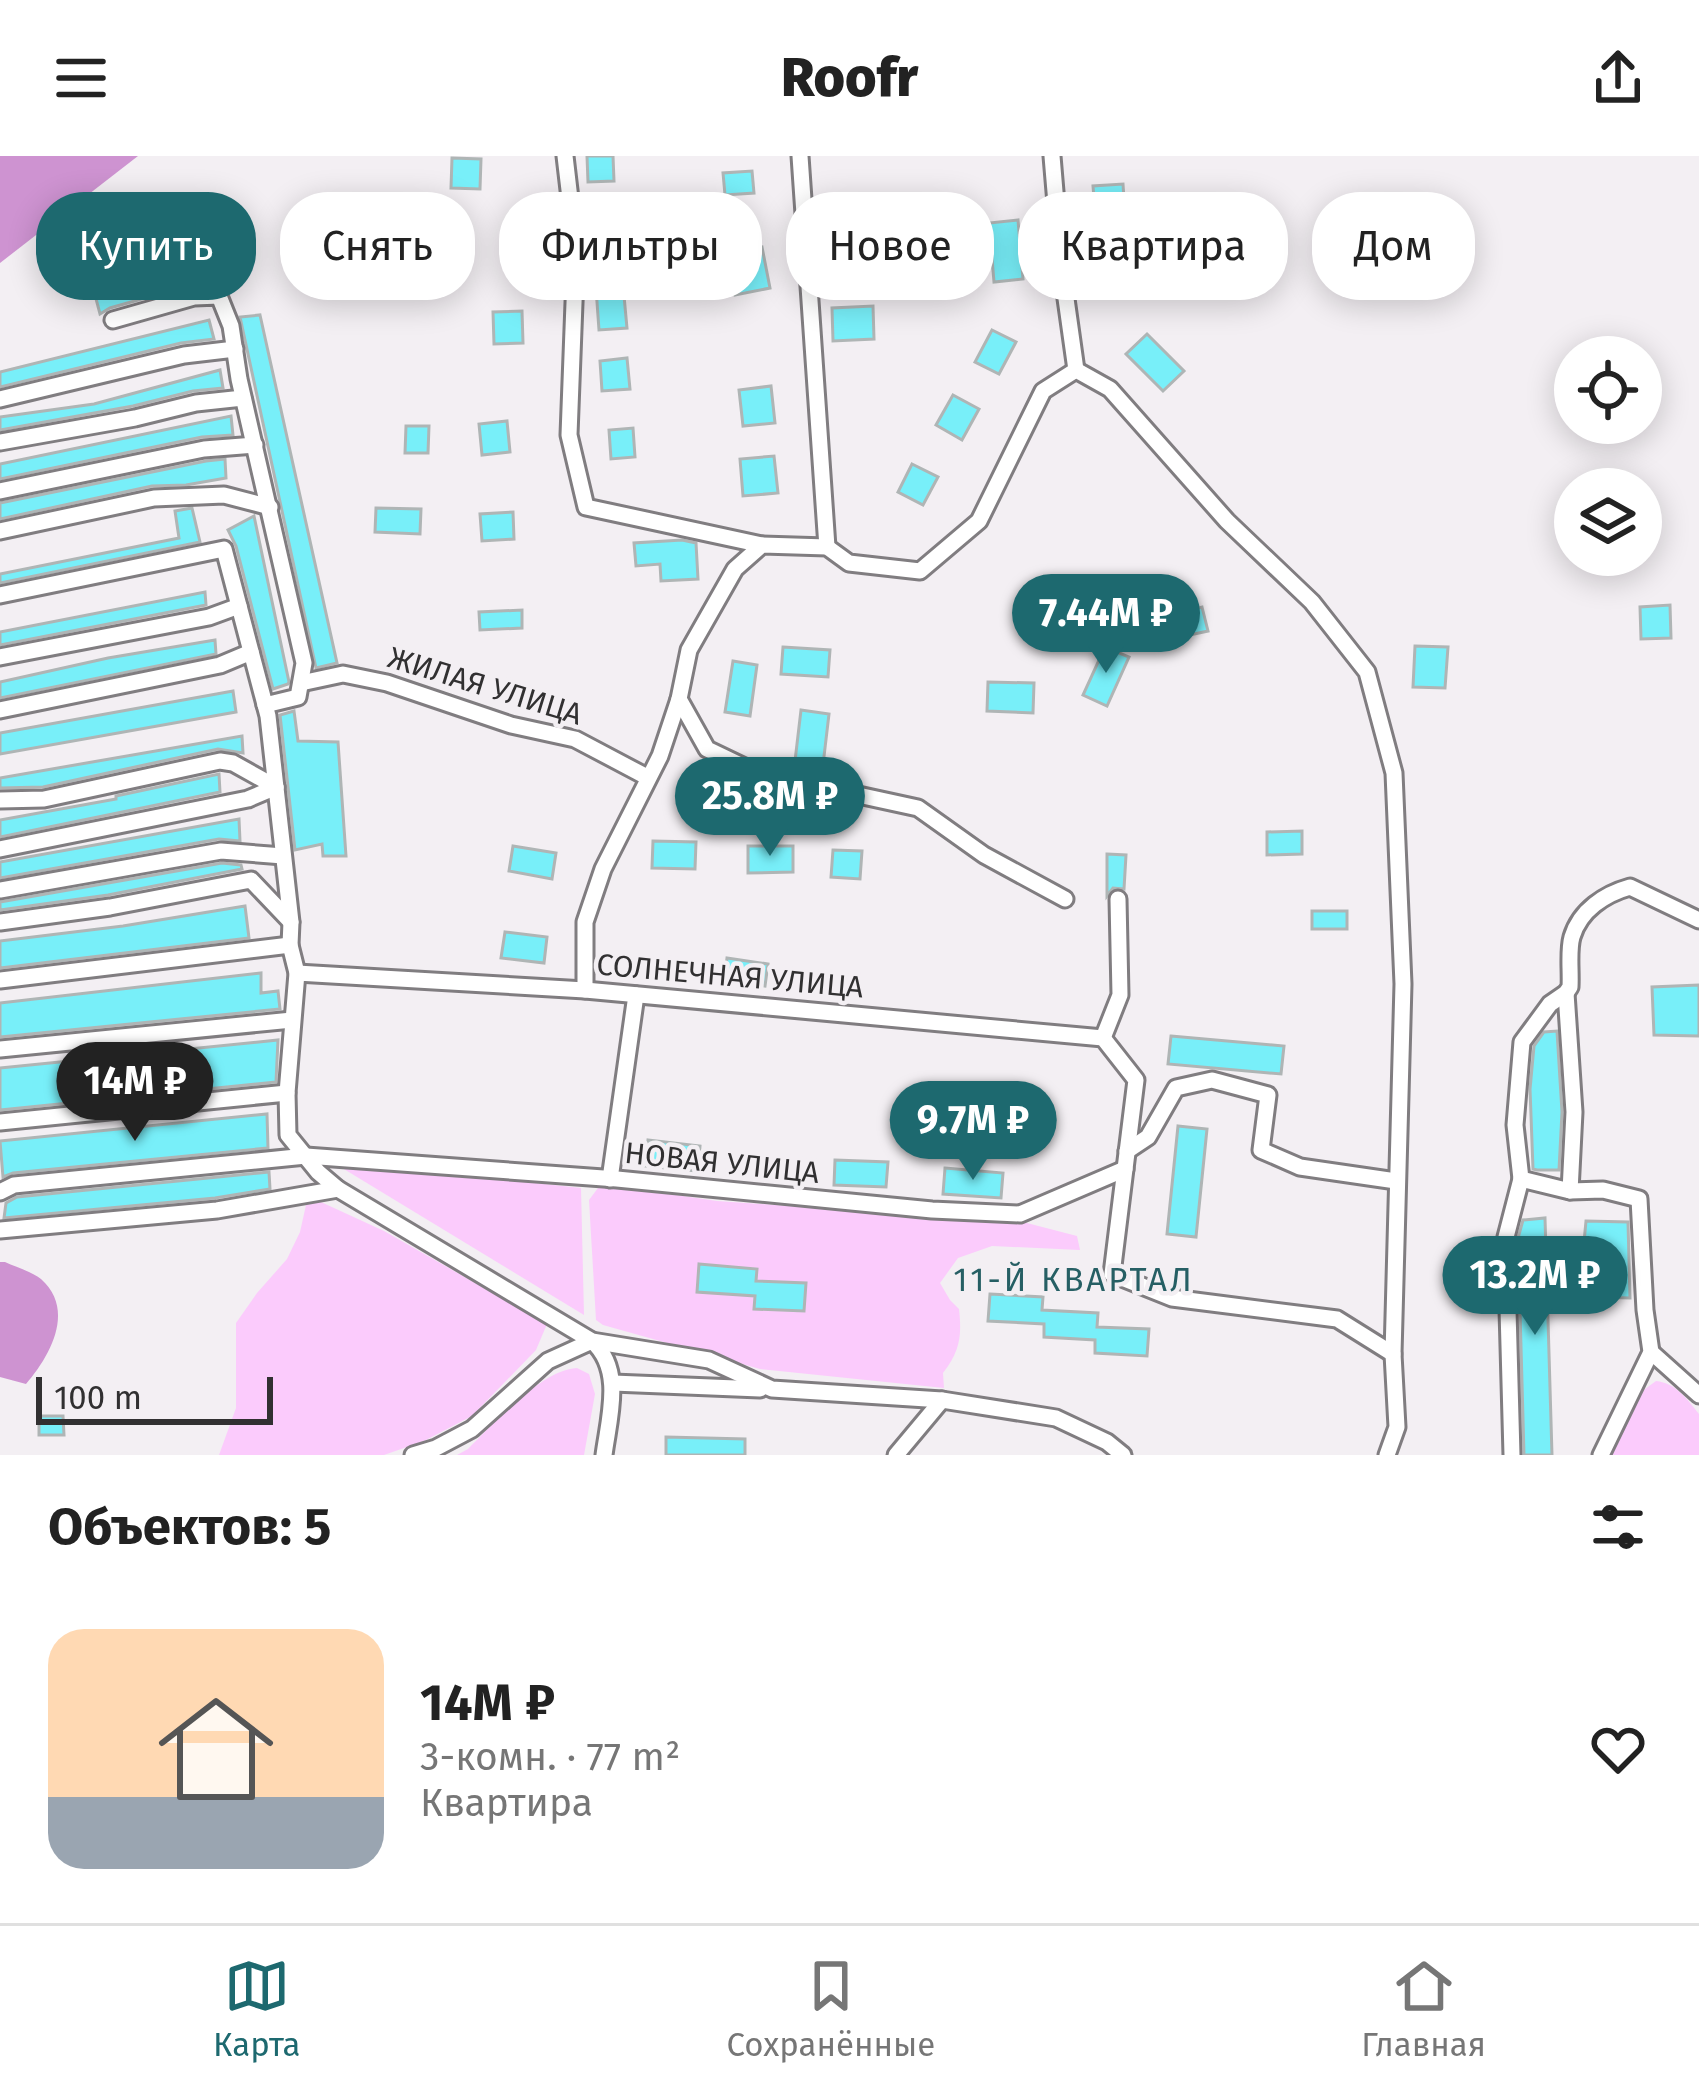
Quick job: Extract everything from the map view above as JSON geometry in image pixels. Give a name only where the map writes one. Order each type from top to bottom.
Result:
[{"type":"street","points":[[565,156],[576,250],[569,435],[586,507],[762,545],[826,548],[849,563],[920,571],[980,521],[1043,391],[1076,370]]},
{"type":"street","points":[[800,156],[826,548]]},
{"type":"street","points":[[1052,156],[1076,370]]},
{"type":"street","points":[[113,320],[194,297],[219,296],[231,326],[304,663],[298,697],[265,705]]},
{"type":"street","points":[[0,399],[184,356],[235,349]]},
{"type":"street","points":[[1076,370],[1109,389],[1227,521],[1312,602],[1367,672],[1394,773],[1403,984],[1393,1354],[1397,1427],[1388,1455]]},
{"type":"street","points":[[0,442],[243,398]]},
{"type":"street","points":[[0,491],[204,449],[255,445]]},
{"type":"street","points":[[0,531],[154,498],[224,495],[270,507]]},
{"type":"street","points":[[585,990],[585,922],[603,869],[660,757],[680,699],[689,650],[735,568],[762,545]]},
{"type":"street","points":[[0,595],[224,549],[265,705],[290,945],[297,973],[288,1135],[338,1189],[603,1351],[613,1383],[604,1455]]},
{"type":"street","points":[[0,657],[209,617],[238,605]]},
{"type":"street","points":[[0,710],[220,665],[251,652]]},
{"type":"street","name":"ЖИЛАЯ УЛИЦА","points":[[301,683],[343,674],[386,683],[511,725],[575,739],[647,777]]},
{"type":"street","points":[[680,699],[707,749],[757,773],[918,808],[984,855],[1065,899]]},
{"type":"street","points":[[0,800],[44,799],[220,761],[233,763],[276,787]]},
{"type":"street","points":[[0,849],[248,799],[276,787]]},
{"type":"street","points":[[0,890],[221,851],[283,856]]},
{"type":"street","points":[[0,922],[251,880],[291,922]]},
{"type":"street","points":[[1512,1455],[1506,1238],[1521,1179],[1515,1125],[1522,1042],[1550,1004],[1566,993],[1572,937],[1587,910],[1610,892],[1630,887],[1699,920]]},
{"type":"street","points":[[1118,899],[1120,995],[1103,1038],[1136,1081],[1112,1274],[1172,1298],[1336,1319],[1393,1354]]},
{"type":"street","points":[[0,980],[290,945]]},
{"type":"street","name":"СОЛНЕЧНАЯ УЛИЦА","points":[[297,973],[585,990],[1103,1038]]},
{"type":"street","points":[[1566,993],[1574,1112],[1570,1191]]},
{"type":"street","points":[[610,1179],[636,995]]},
{"type":"street","points":[[0,1049],[292,1020]]},
{"type":"street","points":[[1127,1151],[1148,1137],[1176,1088],[1212,1080],[1268,1095],[1261,1150],[1300,1167],[1396,1180]]},
{"type":"street","points":[[0,1122],[287,1093]]},
{"type":"street","points":[[304,1194],[305,1156]]},
{"type":"street","name":"НОВАЯ УЛИЦА","points":[[0,1192],[14,1185],[305,1156],[1020,1214],[1125,1169]]},
{"type":"street","points":[[1521,1179],[1570,1191],[1603,1190],[1639,1199],[1651,1352],[1601,1455]]},
{"type":"street","points":[[0,1229],[217,1210],[338,1189]]},
{"type":"street","points":[[413,1455],[472,1429],[548,1361],[592,1341],[709,1360],[772,1389]]},
{"type":"street","points":[[1651,1352],[1699,1395]]},
{"type":"street","points":[[613,1383],[942,1400],[1056,1418],[1107,1442],[1117,1453]]},
{"type":"street","points":[[896,1455],[942,1400]]},
{"type":"shaded area","points":[[0,156],[138,156],[92,192],[36,192],[36,235],[0,263]]},
{"type":"shaded area","points":[[329,1160],[581,1188],[584,1315]]},
{"type":"shaded area","points":[[601,1184],[717,1201],[1023,1222],[1077,1236],[1080,1250],[992,1246],[958,1258],[940,1283],[959,1309],[960,1319],[956,1350],[943,1373],[944,1388],[760,1369],[596,1320],[589,1200]]},
{"type":"shaded area","points":[[308,1196],[384,1231],[547,1324],[536,1350],[472,1416],[384,1455],[219,1455],[236,1408],[236,1323],[287,1259],[300,1232]]},
{"type":"shaded area","points":[[0,1262],[41,1279],[57,1305],[51,1347],[26,1384],[0,1377]]},
{"type":"shaded area","points":[[577,1368],[589,1374],[595,1394],[584,1455],[457,1455],[534,1388]]},
{"type":"shaded area","points":[[1656,1381],[1675,1388],[1699,1414],[1699,1455],[1611,1455],[1641,1392]]},
{"type":"building","points":[[587,156],[613,156],[614,181],[588,182]]},
{"type":"building","points":[[452,158],[481,159],[480,189],[451,188]]},
{"type":"building","points":[[752,171],[754,192],[725,192],[723,173]]},
{"type":"building","points":[[1123,184],[1124,192],[1093,192],[1093,186]]},
{"type":"building","points":[[1018,220],[1018,280],[994,282],[994,222]]},
{"type":"building","points":[[762,247],[770,288],[762,290]]},
{"type":"building","points":[[96,300],[138,300],[110,308],[100,314]]},
{"type":"building","points":[[597,300],[624,300],[627,328],[599,330]]},
{"type":"building","points":[[873,306],[874,339],[833,341],[832,308]]},
{"type":"building","points":[[522,311],[523,343],[494,344],[493,312]]},
{"type":"building","points":[[260,315],[337,663],[316,668],[240,317]]},
{"type":"building","points":[[209,320],[214,339],[0,387],[0,372]]},
{"type":"building","points":[[992,330],[1016,342],[999,374],[975,362]]},
{"type":"building","points":[[1147,334],[1184,371],[1163,391],[1126,354]]},
{"type":"building","points":[[627,358],[630,389],[602,391],[600,361]]},
{"type":"building","points":[[220,370],[223,388],[0,430],[0,417],[94,404]]},
{"type":"building","points":[[771,386],[775,423],[743,426],[739,390]]},
{"type":"building","points":[[953,395],[979,409],[962,440],[936,425]]},
{"type":"building","points":[[231,416],[233,435],[202,437],[0,479],[0,464]]},
{"type":"building","points":[[507,421],[510,452],[482,455],[479,424]]},
{"type":"building","points":[[406,426],[429,426],[428,453],[405,453]]},
{"type":"building","points":[[633,428],[635,457],[611,459],[609,430]]},
{"type":"building","points":[[774,456],[778,493],[743,496],[740,459]]},
{"type":"building","points":[[225,459],[226,478],[152,486],[0,519],[0,503]]},
{"type":"building","points":[[912,464],[938,477],[923,505],[898,492]]},
{"type":"building","points":[[192,508],[200,542],[0,583],[0,574],[179,538],[175,511]]},
{"type":"building","points":[[376,508],[421,509],[420,534],[375,532]]},
{"type":"building","points":[[513,512],[514,539],[482,541],[480,514]]},
{"type":"building","points":[[254,516],[289,682],[273,689],[228,530]]},
{"type":"building","points":[[634,543],[696,543],[698,579],[661,581],[660,564],[636,566]]},
{"type":"building","points":[[205,592],[206,605],[0,645],[0,632]]},
{"type":"building","points":[[1670,605],[1671,638],[1641,639],[1640,607]]},
{"type":"building","points":[[1202,607],[1208,631],[1185,636],[1179,613]]},
{"type":"building","points":[[522,610],[522,628],[480,630],[479,612]]},
{"type":"building","points":[[215,640],[216,654],[0,698],[0,682]]},
{"type":"building","points":[[1415,646],[1448,647],[1445,688],[1413,687]]},
{"type":"building","points":[[783,647],[830,650],[828,677],[781,674]]},
{"type":"building","points":[[1105,647],[1129,657],[1107,706],[1083,695]]},
{"type":"building","points":[[733,661],[757,665],[750,716],[725,712]]},
{"type":"building","points":[[988,682],[1034,683],[1033,713],[987,711]]},
{"type":"building","points":[[233,691],[236,712],[0,754],[0,733]]},
{"type":"building","points":[[801,710],[829,714],[823,765],[795,761]]},
{"type":"building","points":[[294,711],[298,741],[338,742],[346,856],[323,856],[322,844],[295,850],[280,715]]},
{"type":"building","points":[[242,736],[243,753],[218,749],[43,787],[0,788],[0,778]]},
{"type":"building","points":[[219,774],[220,792],[0,837],[0,820]]},
{"type":"building","points":[[239,819],[240,841],[219,839],[0,878],[0,862]]},
{"type":"building","points":[[1302,831],[1302,854],[1267,855],[1267,832]]},
{"type":"building","points":[[653,841],[696,842],[695,869],[652,868]]},
{"type":"building","points":[[513,846],[556,853],[552,879],[509,871]]},
{"type":"building","points":[[748,846],[793,846],[793,872],[748,873]]},
{"type":"building","points":[[833,850],[862,851],[860,879],[831,877]]},
{"type":"building","points":[[1107,854],[1126,855],[1124,889],[1113,888],[1107,896]]},
{"type":"building","points":[[222,863],[242,869],[0,910],[0,902]]},
{"type":"building","points":[[245,906],[249,938],[0,968],[0,941]]},
{"type":"building","points":[[1312,911],[1347,911],[1347,929],[1312,929]]},
{"type":"building","points":[[505,932],[547,937],[544,963],[501,958]]},
{"type":"building","points":[[727,958],[768,964],[765,986],[724,981]]},
{"type":"building","points":[[261,973],[261,993],[278,991],[280,1009],[0,1037],[0,1003]]},
{"type":"building","points":[[1699,985],[1699,1036],[1654,1035],[1652,987]]},
{"type":"building","points":[[1557,1031],[1562,1112],[1559,1170],[1537,1170],[1533,1169],[1530,1089],[1534,1046],[1544,1032]]},
{"type":"building","points":[[1171,1036],[1284,1046],[1281,1074],[1168,1064]]},
{"type":"building","points":[[278,1040],[276,1082],[0,1110],[0,1068]]},
{"type":"building","points":[[267,1114],[268,1148],[3,1177],[0,1141]]},
{"type":"building","points":[[1178,1126],[1207,1129],[1196,1237],[1167,1234]]},
{"type":"building","points":[[648,1140],[700,1146],[698,1171],[645,1166]]},
{"type":"building","points":[[835,1160],[888,1162],[886,1187],[834,1185]]},
{"type":"building","points":[[945,1168],[1003,1173],[1001,1198],[943,1194]]},
{"type":"building","points":[[269,1172],[270,1189],[4,1218],[6,1203],[17,1197]]},
{"type":"building","points":[[1545,1218],[1552,1455],[1524,1455],[1518,1238],[1523,1220]]},
{"type":"building","points":[[1586,1221],[1628,1222],[1630,1298],[1592,1297],[1592,1241],[1584,1242]]},
{"type":"building","points":[[699,1264],[757,1269],[756,1281],[806,1283],[804,1311],[754,1309],[755,1296],[697,1292]]},
{"type":"building","points":[[990,1294],[1043,1297],[1042,1310],[1098,1313],[1097,1327],[1149,1329],[1147,1356],[1095,1353],[1095,1340],[1044,1337],[1044,1324],[988,1321]]},
{"type":"building","points":[[39,1416],[63,1416],[64,1435],[39,1435]]},
{"type":"building","points":[[666,1437],[745,1439],[745,1455],[666,1455]]},
{"type":"district","name":"11-Й КВАРТАЛ","points":[[1074,1280]]}]
